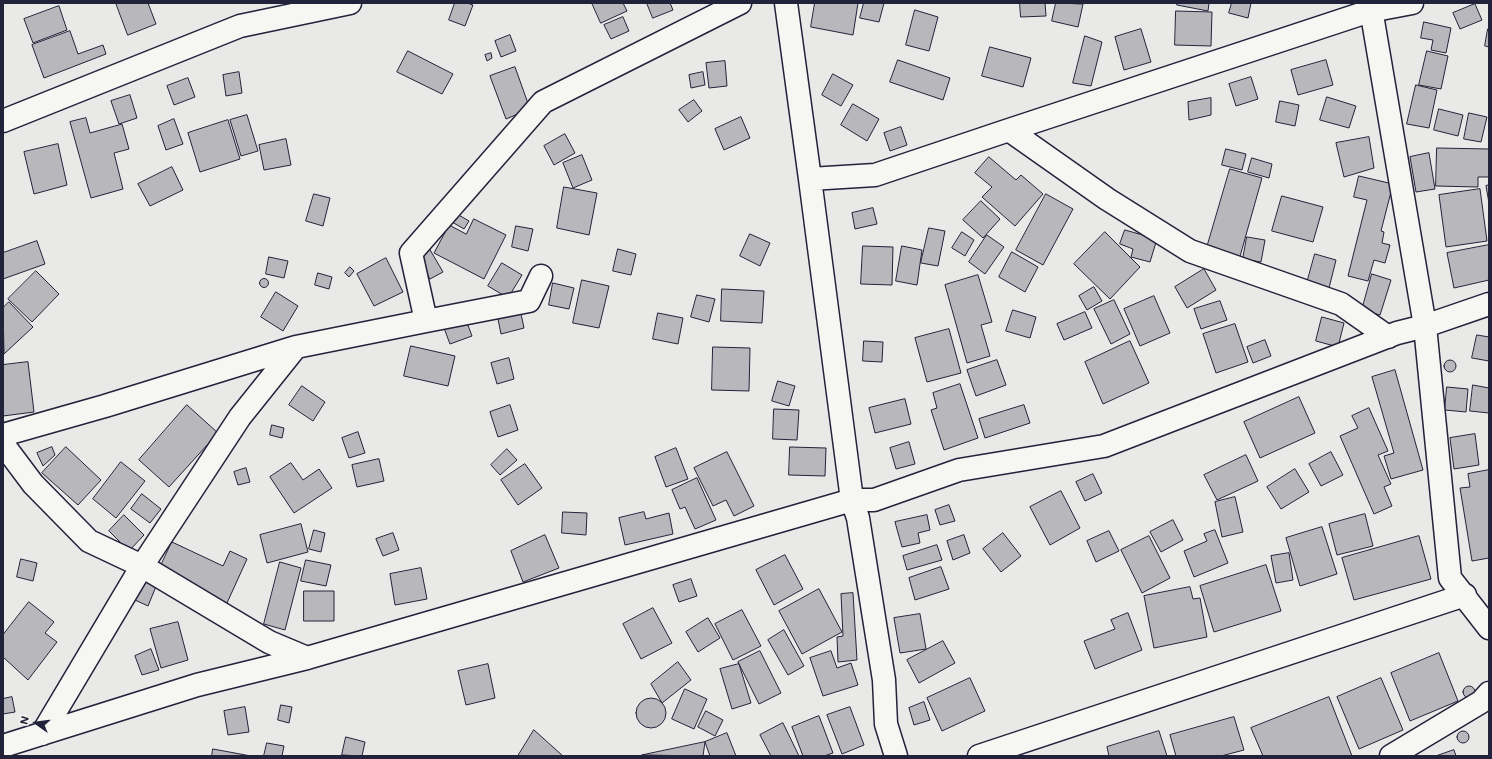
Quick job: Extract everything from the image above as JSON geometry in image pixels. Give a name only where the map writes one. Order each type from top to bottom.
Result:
[{"type":"street","points":[[3,121],[240,26],[350,3]]},
{"type":"street","points":[[426,321],[411,253],[543,102],[740,3]]},
{"type":"street","points":[[786,3],[852,500],[858,518],[882,665],[886,724],[896,756]]},
{"type":"street","points":[[810,179],[875,175],[1370,7],[1412,3]]},
{"type":"street","points":[[1370,7],[1425,326],[1450,578],[1465,595],[1489,628]]},
{"type":"street","points":[[1009,130],[1107,199],[1190,252],[1341,304],[1388,337]]},
{"type":"street","points":[[3,434],[106,406],[296,347],[529,301],[541,276]]},
{"type":"street","points":[[3,746],[197,686],[307,658],[852,500],[874,500],[959,470],[1104,446],[1388,337],[1489,304]]},
{"type":"street","points":[[42,734],[142,566],[240,417],[296,347]]},
{"type":"street","points":[[3,444],[33,484],[89,541],[142,566],[269,642],[307,658]]},
{"type":"street","points":[[979,756],[1465,595]]},
{"type":"street","points":[[1391,756],[1481,702],[1489,693]]},
{"type":"building","points":[[116,3],[148,3],[156,24],[128,35]]},
{"type":"building","points":[[455,3],[467,3],[473,5],[465,26],[449,20]]},
{"type":"building","points":[[592,3],[623,3],[627,11],[601,23]]},
{"type":"building","points":[[647,3],[670,3],[673,10],[653,18]]},
{"type":"building","points":[[815,3],[858,3],[853,35],[811,27]]},
{"type":"building","points":[[864,3],[884,3],[879,22],[860,18]]},
{"type":"building","points":[[1020,3],[1045,3],[1046,16],[1021,17]]},
{"type":"building","points":[[1056,3],[1083,4],[1078,27],[1052,21]]},
{"type":"building","points":[[1177,3],[1209,3],[1208,11],[1177,5]]},
{"type":"building","points":[[1232,3],[1251,3],[1248,18],[1229,13]]},
{"type":"building","points":[[1475,4],[1482,20],[1460,29],[1453,13]]},
{"type":"building","points":[[59,6],[67,30],[33,43],[24,19]]},
{"type":"building","points":[[915,10],[938,17],[929,51],[906,45]]},
{"type":"building","points":[[1176,11],[1212,12],[1211,46],[1175,45]]},
{"type":"building","points":[[623,17],[629,31],[611,39],[604,25]]},
{"type":"building","points":[[1424,22],[1451,28],[1446,53],[1431,50],[1433,40],[1421,38]]},
{"type":"building","points":[[1141,29],[1151,62],[1124,70],[1115,37]]},
{"type":"building","points":[[1489,29],[1489,47],[1485,46]]},
{"type":"building","points":[[70,31],[78,54],[103,45],[106,54],[44,78],[32,45]]},
{"type":"building","points":[[510,35],[516,51],[501,57],[495,41]]},
{"type":"building","points":[[1085,36],[1102,42],[1091,86],[1073,83]]},
{"type":"building","points":[[990,47],[1031,58],[1023,87],[982,76]]},
{"type":"building","points":[[408,51],[453,74],[442,94],[397,72]]},
{"type":"building","points":[[1427,51],[1448,56],[1441,89],[1419,85]]},
{"type":"building","points":[[491,53],[492,58],[487,61],[485,55]]},
{"type":"building","points":[[898,60],[950,78],[943,100],[890,82]]},
{"type":"building","points":[[1326,60],[1333,85],[1298,95],[1291,70]]},
{"type":"building","points":[[725,61],[727,86],[709,88],[706,63]]},
{"type":"building","points":[[515,67],[530,109],[506,119],[490,76]]},
{"type":"building","points":[[239,72],[242,93],[226,96],[223,75]]},
{"type":"building","points":[[703,72],[705,85],[691,88],[689,75]]},
{"type":"building","points":[[833,74],[853,85],[841,106],[822,95]]},
{"type":"building","points":[[1251,77],[1258,99],[1236,106],[1229,84]]},
{"type":"building","points":[[188,78],[195,97],[174,105],[167,86]]},
{"type":"building","points":[[1416,85],[1437,90],[1429,128],[1407,124]]},
{"type":"building","points":[[130,95],[137,118],[119,124],[111,101]]},
{"type":"building","points":[[1327,97],[1356,106],[1349,128],[1320,120]]},
{"type":"building","points":[[1211,98],[1211,115],[1189,120],[1188,102]]},
{"type":"building","points":[[694,100],[702,111],[688,122],[679,110]]},
{"type":"building","points":[[1280,101],[1299,105],[1295,126],[1276,122]]},
{"type":"building","points":[[853,104],[879,119],[867,141],[841,125]]},
{"type":"building","points":[[1439,109],[1463,115],[1458,136],[1434,130]]},
{"type":"building","points":[[1469,113],[1487,117],[1481,142],[1464,139]]},
{"type":"building","points":[[247,115],[258,151],[241,156],[230,120]]},
{"type":"building","points":[[741,117],[750,138],[724,150],[715,129]]},
{"type":"building","points":[[86,118],[90,133],[122,124],[129,149],[114,153],[123,189],[91,198],[70,122]]},
{"type":"building","points":[[174,119],[183,144],[166,150],[158,126]]},
{"type":"building","points":[[228,120],[240,159],[200,172],[188,133]]},
{"type":"building","points":[[901,127],[907,145],[890,151],[884,133]]},
{"type":"building","points":[[565,134],[575,153],[554,165],[544,146]]},
{"type":"building","points":[[1369,137],[1374,168],[1344,177],[1336,143]]},
{"type":"building","points":[[286,139],[291,165],[264,170],[259,145]]},
{"type":"building","points":[[58,144],[67,185],[34,194],[24,152]]},
{"type":"building","points":[[1437,148],[1489,149],[1489,177],[1478,177],[1478,187],[1436,186]]},
{"type":"building","points":[[1226,149],[1246,154],[1242,170],[1222,165]]},
{"type":"building","points":[[1429,153],[1435,189],[1416,192],[1410,157]]},
{"type":"building","points":[[582,155],[592,180],[573,188],[563,163]]},
{"type":"building","points":[[989,157],[1016,180],[1021,175],[1043,194],[1015,226],[982,197],[992,187],[975,173]]},
{"type":"building","points":[[1252,158],[1272,164],[1269,178],[1248,172]]},
{"type":"building","points":[[172,167],[183,190],[150,206],[138,184]]},
{"type":"building","points":[[1230,169],[1262,178],[1239,260],[1206,251]]},
{"type":"building","points":[[1359,176],[1393,184],[1381,231],[1384,232],[1382,243],[1390,245],[1385,263],[1374,260],[1368,281],[1348,276],[1367,200],[1354,197]]},
{"type":"building","points":[[1489,185],[1489,203],[1486,186]]},
{"type":"building","points":[[564,187],[597,193],[589,235],[557,228]]},
{"type":"building","points":[[1480,189],[1487,241],[1446,247],[1439,195]]},
{"type":"building","points":[[314,194],[330,198],[323,226],[306,221]]},
{"type":"building","points":[[1046,194],[1073,209],[1043,265],[1016,250]]},
{"type":"building","points":[[1282,196],[1323,207],[1313,242],[1272,231]]},
{"type":"building","points":[[981,201],[1000,219],[983,238],[963,220]]},
{"type":"building","points":[[873,208],[877,224],[855,229],[852,213]]},
{"type":"building","points":[[457,214],[469,221],[464,229],[452,222]]},
{"type":"building","points":[[474,219],[506,235],[484,279],[434,253],[449,225],[466,234]]},
{"type":"building","points":[[516,226],[533,229],[528,251],[512,247]]},
{"type":"building","points":[[929,228],[945,231],[938,266],[921,263]]},
{"type":"building","points":[[1125,230],[1157,239],[1150,262],[1131,257],[1133,249],[1120,244]]},
{"type":"building","points":[[962,232],[974,240],[965,256],[952,248]]},
{"type":"building","points":[[1105,232],[1140,267],[1110,299],[1074,264]]},
{"type":"building","points":[[750,234],[770,243],[760,266],[740,256]]},
{"type":"building","points":[[987,235],[1004,247],[985,274],[969,262]]},
{"type":"building","points":[[1247,237],[1265,240],[1261,262],[1243,259]]},
{"type":"building","points":[[37,241],[45,264],[3,279],[3,253]]},
{"type":"building","points":[[1489,245],[1489,280],[1454,288],[1447,253]]},
{"type":"building","points":[[863,246],[893,247],[892,285],[861,284]]},
{"type":"building","points":[[902,246],[922,250],[917,285],[896,281]]},
{"type":"building","points":[[429,248],[443,272],[430,279],[416,255]]},
{"type":"building","points":[[618,249],[636,254],[631,275],[613,271]]},
{"type":"building","points":[[1012,252],[1038,267],[1025,292],[999,277]]},
{"type":"building","points":[[1315,254],[1336,260],[1329,288],[1307,283]]},
{"type":"building","points":[[269,257],[288,261],[284,278],[266,274]]},
{"type":"building","points":[[386,258],[403,292],[374,306],[357,274]]},
{"type":"building","points":[[502,263],[522,275],[508,298],[488,286]]},
{"type":"building","points":[[350,267],[354,271],[349,277],[345,273]]},
{"type":"building","points":[[1204,269],[1216,290],[1187,308],[1175,287]]},
{"type":"building","points":[[36,271],[59,294],[32,322],[8,299]]},
{"type":"building","points":[[318,273],[332,277],[329,289],[315,285]]},
{"type":"building","points":[[1372,274],[1391,280],[1380,315],[1362,310]]},
{"type":"building","points":[[978,275],[992,322],[981,325],[990,356],[967,363],[945,285]]},
{"type":"building","points":[[264,278],[269,283],[264,288],[259,283]]},
{"type":"building","points":[[582,280],[609,286],[599,328],[573,323]]},
{"type":"building","points":[[553,283],[574,288],[569,309],[549,305]]},
{"type":"building","points":[[1094,287],[1102,301],[1087,310],[1079,296]]},
{"type":"building","points":[[722,289],[764,291],[762,323],[721,321]]},
{"type":"building","points":[[276,292],[298,306],[283,331],[261,317]]},
{"type":"building","points":[[697,295],[715,299],[709,322],[691,317]]},
{"type":"building","points":[[1154,296],[1170,333],[1140,346],[1124,309]]},
{"type":"building","points":[[1114,300],[1130,334],[1111,344],[1094,309]]},
{"type":"building","points":[[1220,301],[1227,320],[1201,329],[1194,309]]},
{"type":"building","points":[[9,302],[33,327],[4,354],[3,308]]},
{"type":"building","points":[[520,309],[524,328],[501,334],[497,314]]},
{"type":"building","points":[[1013,310],[1036,317],[1030,338],[1006,331]]},
{"type":"building","points":[[1085,312],[1092,328],[1064,340],[1057,324]]},
{"type":"building","points":[[658,313],[683,318],[678,344],[653,339]]},
{"type":"building","points":[[1322,317],[1344,323],[1338,347],[1316,341]]},
{"type":"building","points":[[466,320],[472,336],[450,344],[444,328]]},
{"type":"building","points":[[1235,324],[1248,362],[1216,373],[1203,334]]},
{"type":"building","points":[[949,329],[961,373],[927,382],[915,338]]},
{"type":"building","points":[[1477,335],[1489,337],[1489,361],[1472,358]]},
{"type":"building","points":[[1265,340],[1271,356],[1253,363],[1247,347]]},
{"type":"building","points":[[864,341],[883,342],[882,362],[863,361]]},
{"type":"building","points":[[1130,341],[1149,383],[1103,404],[1085,362]]},
{"type":"building","points":[[411,346],[455,356],[448,386],[404,376]]},
{"type":"building","points":[[713,347],[750,348],[749,391],[712,390]]},
{"type":"building","points":[[509,358],[514,379],[497,384],[491,363]]},
{"type":"building","points":[[997,360],[1006,385],[976,396],[967,370]]},
{"type":"building","points":[[1448,360],[1452,360],[1456,366],[1452,372],[1448,372],[1444,368],[1444,364]]},
{"type":"building","points":[[28,362],[34,412],[3,416],[3,365]]},
{"type":"building","points":[[1395,370],[1423,470],[1391,479],[1384,456],[1394,453],[1372,377]]},
{"type":"building","points":[[778,381],[795,386],[789,406],[772,401]]},
{"type":"building","points":[[960,384],[978,438],[944,450],[931,410],[937,408],[933,393]]},
{"type":"building","points":[[1473,385],[1489,388],[1489,413],[1470,411]]},
{"type":"building","points":[[302,386],[325,402],[313,421],[289,405]]},
{"type":"building","points":[[1447,387],[1468,389],[1466,412],[1445,410]]},
{"type":"building","points":[[1299,397],[1315,433],[1260,458],[1244,422]]},
{"type":"building","points":[[905,399],[911,424],[875,433],[869,408]]},
{"type":"building","points":[[187,405],[218,433],[169,487],[139,460]]},
{"type":"building","points":[[510,405],[518,430],[498,437],[490,412]]},
{"type":"building","points":[[1024,405],[1030,423],[985,438],[979,419]]},
{"type":"building","points":[[1369,408],[1388,451],[1378,455],[1391,484],[1384,487],[1392,506],[1374,514],[1340,436],[1358,428],[1352,416]]},
{"type":"building","points":[[774,409],[799,410],[797,440],[773,439]]},
{"type":"building","points":[[272,425],[284,428],[282,438],[270,435]]},
{"type":"building","points":[[358,432],[365,453],[349,458],[342,438]]},
{"type":"building","points":[[1475,434],[1479,465],[1454,469],[1450,438]]},
{"type":"building","points":[[909,442],[915,464],[896,469],[890,448]]},
{"type":"building","points":[[52,447],[55,455],[43,466],[37,453]]},
{"type":"building","points":[[66,447],[101,480],[78,505],[42,473]]},
{"type":"building","points":[[790,447],[826,448],[825,476],[789,475]]},
{"type":"building","points":[[676,448],[688,479],[666,487],[655,457]]},
{"type":"building","points":[[507,449],[517,460],[500,475],[491,465]]},
{"type":"building","points":[[727,452],[754,506],[734,516],[726,500],[713,506],[694,468]]},
{"type":"building","points":[[1331,452],[1343,475],[1321,486],[1309,464]]},
{"type":"building","points":[[1246,455],[1258,481],[1217,500],[1204,475]]},
{"type":"building","points":[[379,459],[384,481],[357,487],[352,465]]},
{"type":"building","points":[[121,462],[145,481],[116,518],[93,499]]},
{"type":"building","points":[[291,463],[303,480],[319,469],[332,488],[294,513],[270,477]]},
{"type":"building","points":[[525,464],[542,488],[518,505],[501,480]]},
{"type":"building","points":[[246,468],[250,482],[238,485],[234,472]]},
{"type":"building","points":[[1295,469],[1309,492],[1281,509],[1267,487]]},
{"type":"building","points":[[1489,470],[1489,558],[1472,561],[1460,488],[1470,487],[1468,474]]},
{"type":"building","points":[[1093,474],[1102,493],[1085,501],[1076,482]]},
{"type":"building","points":[[697,478],[716,520],[695,529],[685,507],[680,509],[672,490]]},
{"type":"building","points":[[1061,491],[1080,528],[1050,545],[1030,507]]},
{"type":"building","points":[[142,494],[161,509],[150,523],[131,509]]},
{"type":"building","points":[[1235,497],[1243,532],[1222,537],[1215,502]]},
{"type":"building","points":[[949,505],[955,521],[940,525],[935,510]]},
{"type":"building","points":[[563,512],[587,513],[586,535],[562,533]]},
{"type":"building","points":[[644,512],[646,519],[669,513],[673,534],[625,545],[619,518]]},
{"type":"building","points":[[1365,514],[1373,546],[1337,555],[1329,524]]},
{"type":"building","points":[[124,515],[144,535],[129,551],[109,531]]},
{"type":"building","points":[[927,515],[930,530],[918,533],[920,543],[902,547],[895,522]]},
{"type":"building","points":[[1173,520],[1183,540],[1161,552],[1150,532]]},
{"type":"building","points":[[301,524],[308,552],[267,563],[260,535]]},
{"type":"building","points":[[1322,527],[1337,574],[1300,586],[1286,538]]},
{"type":"building","points":[[314,530],[325,533],[321,552],[309,549]]},
{"type":"building","points":[[1215,530],[1228,563],[1194,577],[1184,551],[1207,541],[1204,534]]},
{"type":"building","points":[[1109,531],[1119,551],[1096,562],[1087,541]]},
{"type":"building","points":[[393,533],[399,550],[383,556],[376,539]]},
{"type":"building","points":[[1003,533],[1021,556],[1001,572],[983,549]]},
{"type":"building","points":[[545,535],[559,568],[523,582],[511,551]]},
{"type":"building","points":[[964,535],[970,553],[953,560],[947,541]]},
{"type":"building","points":[[1149,536],[1170,578],[1142,593],[1121,550]]},
{"type":"building","points":[[1419,536],[1431,579],[1354,600],[1342,558]]},
{"type":"building","points":[[172,542],[223,566],[230,551],[247,559],[227,603],[158,572]]},
{"type":"building","points":[[937,545],[942,560],[907,570],[903,556]]},
{"type":"building","points":[[1289,553],[1293,580],[1276,583],[1271,556]]},
{"type":"building","points":[[785,555],[803,589],[774,605],[756,570]]},
{"type":"building","points":[[21,559],[37,563],[33,581],[17,577]]},
{"type":"building","points":[[306,560],[331,565],[326,586],[301,581]]},
{"type":"building","points":[[280,562],[301,568],[285,630],[264,624]]},
{"type":"building","points":[[1266,565],[1281,611],[1214,632],[1200,586]]},
{"type":"building","points":[[941,567],[949,589],[915,600],[909,578]]},
{"type":"building","points":[[421,568],[427,599],[395,605],[390,574]]},
{"type":"building","points":[[144,579],[157,584],[148,606],[135,600]]},
{"type":"building","points":[[691,579],[697,596],[679,602],[673,585]]},
{"type":"building","points":[[1190,587],[1193,599],[1200,598],[1207,637],[1154,648],[1144,596]]},
{"type":"building","points":[[819,589],[842,632],[802,654],[779,611]]},
{"type":"building","points":[[304,591],[334,591],[334,621],[304,621]]},
{"type":"building","points":[[853,593],[857,660],[838,662],[837,637],[843,636],[841,594]]},
{"type":"building","points":[[29,602],[54,622],[45,633],[57,642],[28,680],[3,657],[3,635]]},
{"type":"building","points":[[653,608],[672,643],[641,659],[623,624]]},
{"type":"building","points":[[742,610],[761,646],[733,660],[715,624]]},
{"type":"building","points":[[1128,613],[1142,650],[1095,669],[1084,641],[1115,629],[1111,620]]},
{"type":"building","points":[[920,614],[926,649],[900,653],[894,618]]},
{"type":"building","points":[[708,618],[720,638],[698,652],[686,632]]},
{"type":"building","points":[[178,622],[188,660],[161,668],[150,629]]},
{"type":"building","points":[[784,630],[804,666],[788,675],[768,640]]},
{"type":"building","points":[[943,641],[955,663],[919,683],[907,660]]},
{"type":"building","points":[[151,649],[159,670],[142,675],[135,656]]},
{"type":"building","points":[[760,651],[781,693],[759,704],[738,662]]},
{"type":"building","points":[[831,651],[837,668],[851,663],[858,685],[823,696],[810,658]]},
{"type":"building","points":[[1439,653],[1458,701],[1410,721],[1391,673]]},
{"type":"building","points":[[678,662],[691,680],[662,703],[651,684]]},
{"type":"building","points":[[488,664],[495,698],[466,705],[458,671]]},
{"type":"building","points":[[739,664],[751,703],[732,709],[720,669]]},
{"type":"building","points":[[970,678],[985,711],[942,731],[927,698]]},
{"type":"building","points":[[1381,678],[1403,730],[1359,749],[1337,697]]},
{"type":"building","points":[[1469,686],[1473,688],[1475,692],[1473,696],[1469,698],[1465,696],[1463,692],[1465,688]]},
{"type":"building","points":[[685,689],[707,699],[694,729],[672,719]]},
{"type":"building","points":[[12,697],[15,712],[3,714],[3,699]]},
{"type":"building","points":[[1329,697],[1352,756],[1263,756],[1251,728]]},
{"type":"building","points":[[651,698],[662,702],[666,713],[662,724],[651,728],[640,724],[636,713],[640,702]]},
{"type":"building","points":[[924,702],[930,720],[914,725],[909,708]]},
{"type":"building","points":[[281,705],[292,707],[289,723],[278,720]]},
{"type":"building","points":[[245,707],[249,732],[228,735],[224,711]]},
{"type":"building","points":[[850,707],[864,745],[842,754],[827,715]]},
{"type":"building","points":[[706,711],[723,720],[715,736],[698,727]]},
{"type":"building","points":[[819,716],[833,753],[824,756],[803,756],[792,727]]},
{"type":"building","points":[[1234,717],[1244,750],[1221,756],[1176,756],[1170,735]]},
{"type":"building","points":[[783,723],[799,756],[771,756],[760,735]]},
{"type":"building","points":[[534,730],[563,756],[518,756]]},
{"type":"building","points":[[1159,731],[1167,756],[1109,756],[1107,747]]},
{"type":"building","points":[[1461,731],[1465,731],[1469,737],[1465,743],[1461,743],[1457,739],[1457,735]]},
{"type":"building","points":[[727,733],[736,756],[710,756],[705,742]]},
{"type":"building","points":[[346,737],[365,742],[362,756],[342,755]]},
{"type":"building","points":[[705,742],[703,756],[642,755]]},
{"type":"building","points":[[267,743],[284,746],[282,756],[264,756]]},
{"type":"building","points":[[213,749],[251,756],[212,756]]},
{"type":"building","points":[[1454,750],[1456,756],[1436,756]]}]
